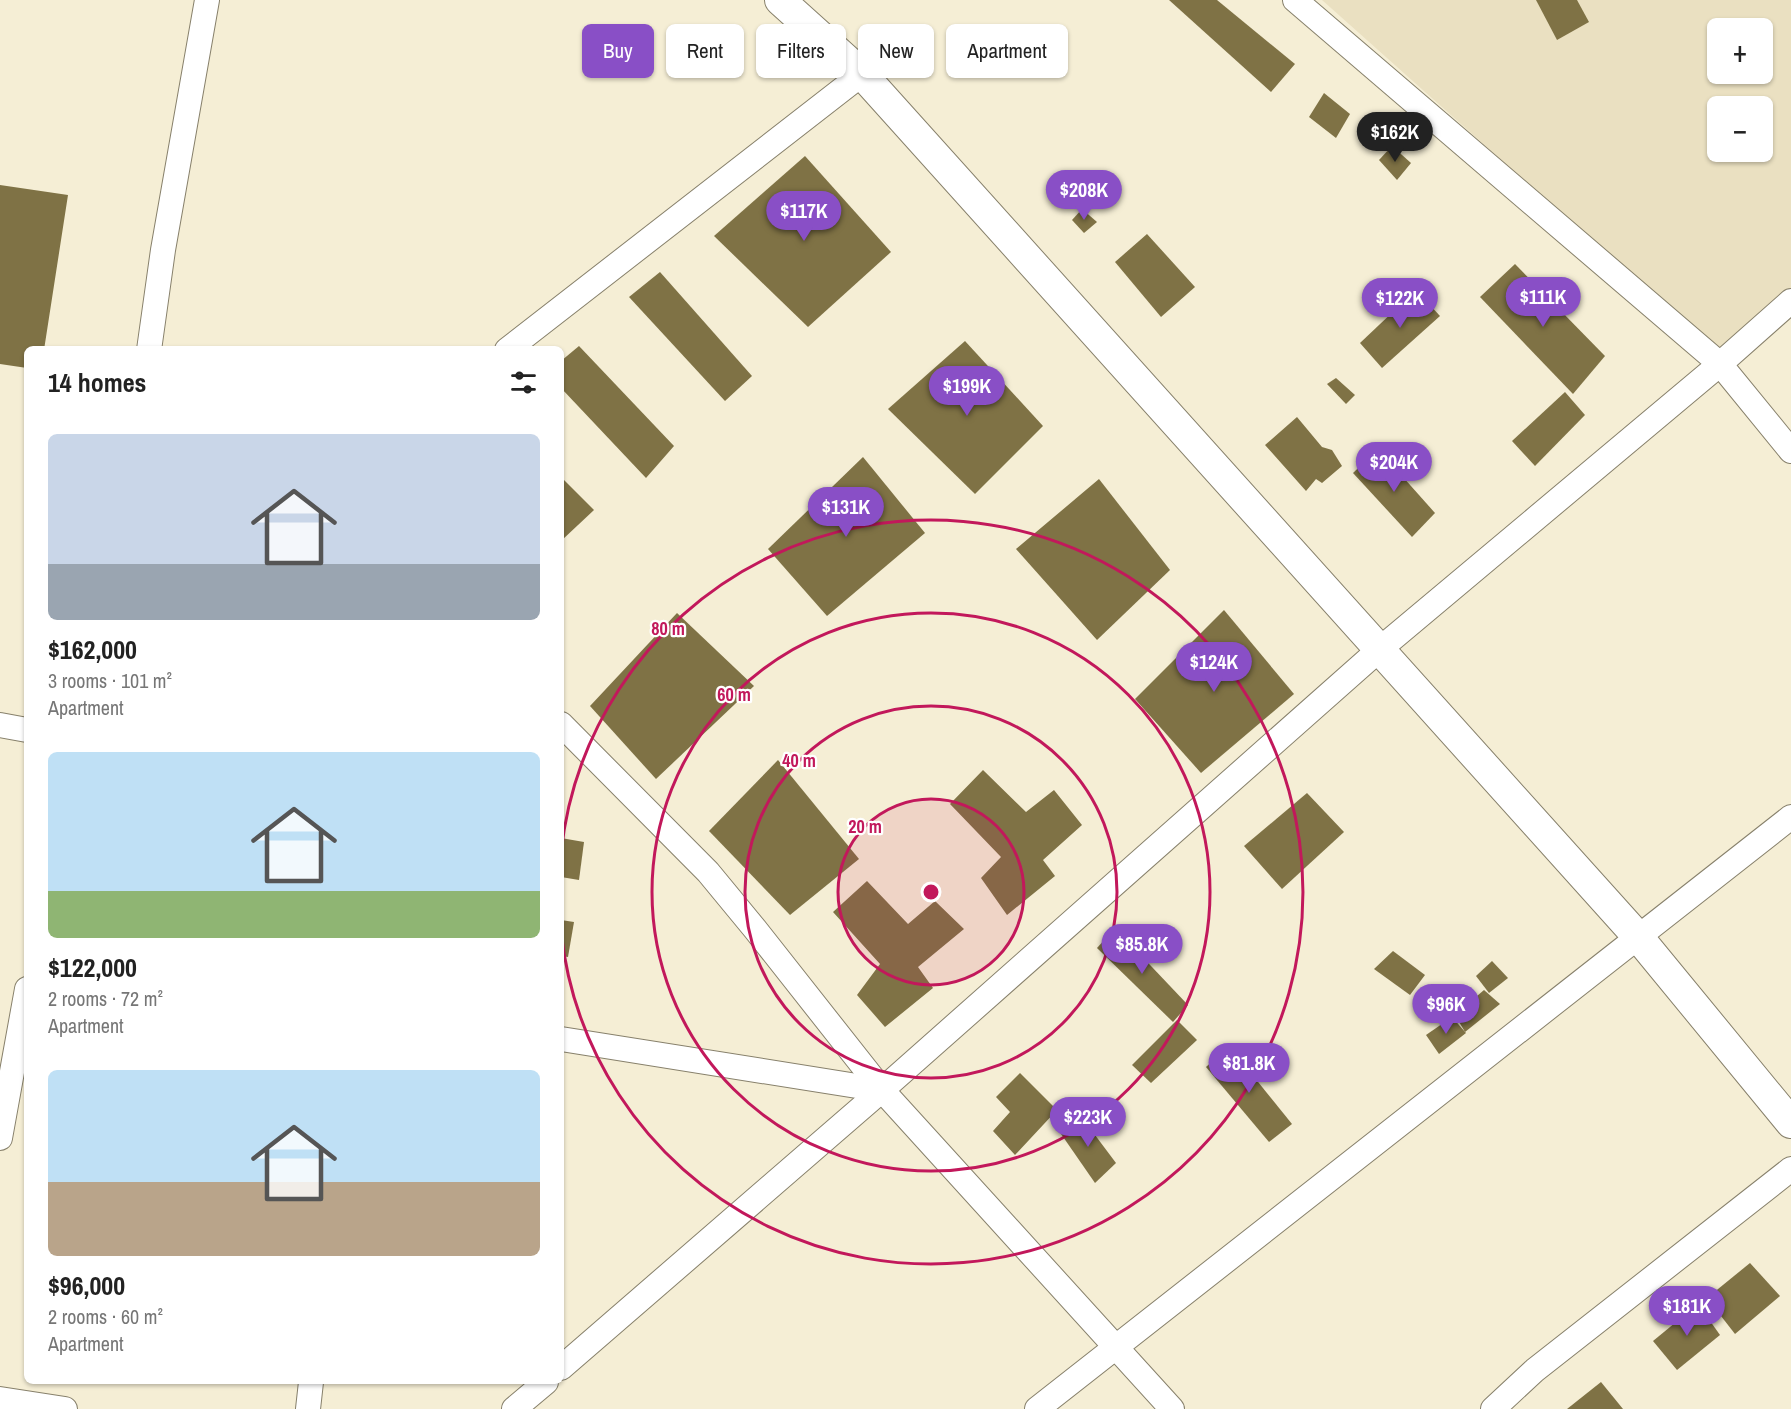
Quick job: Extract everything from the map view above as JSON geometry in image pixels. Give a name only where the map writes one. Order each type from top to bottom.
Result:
[{"type":"street","points":[[150,346],[163,250],[207,0]]},
{"type":"street","points":[[780,0],[858,70]]},
{"type":"street","points":[[1295,0],[1720,364],[1791,451]]},
{"type":"street","points":[[512,346],[858,77]]},
{"type":"street","points":[[866,78],[1639,938],[1791,1123]]},
{"type":"street","points":[[564,1365],[882,1090],[1380,649],[1720,364],[1791,301]]},
{"type":"street","points":[[0,725],[24,729]]},
{"type":"street","points":[[564,727],[708,872],[882,1090],[1172,1409]]},
{"type":"street","points":[[1037,1409],[1791,817]]},
{"type":"street","points":[[0,1138],[24,1006]]},
{"type":"street","points":[[564,1039],[882,1090]]},
{"type":"street","points":[[1493,1409],[1535,1370],[1791,1169]]},
{"type":"street","points":[[308,1409],[311,1384]]},
{"type":"street","points":[[514,1409],[544,1384]]},
{"type":"street","points":[[0,1399],[65,1409]]},
{"type":"shaded area","points":[[1322,0],[1791,0],[1791,293],[1720,355]]},
{"type":"building","points":[[1169,0],[1217,0],[1295,64],[1271,92]]},
{"type":"building","points":[[1536,0],[1577,0],[1589,22],[1557,40]]},
{"type":"building","points":[[1324,93],[1350,114],[1336,138],[1309,117]]},
{"type":"building","points":[[1392,146],[1411,163],[1397,180],[1379,160]]},
{"type":"building","points":[[805,156],[891,252],[808,327],[714,236]]},
{"type":"building","points":[[0,185],[68,195],[45,346],[24,346],[24,368],[0,364]]},
{"type":"building","points":[[1082,209],[1097,222],[1084,233],[1072,220]]},
{"type":"building","points":[[1147,234],[1195,287],[1161,317],[1115,262]]},
{"type":"building","points":[[1515,264],[1605,356],[1573,394],[1480,297]]},
{"type":"building","points":[[660,272],[752,376],[725,401],[629,297]]},
{"type":"building","points":[[1416,290],[1440,316],[1382,368],[1360,343]]},
{"type":"building","points":[[965,341],[1043,426],[975,494],[888,409]]},
{"type":"building","points":[[579,346],[674,446],[646,478],[564,391],[564,358]]},
{"type":"building","points":[[1336,378],[1355,395],[1346,404],[1327,384]]},
{"type":"building","points":[[1565,392],[1585,415],[1535,466],[1512,441]]},
{"type":"building","points":[[1297,417],[1322,447],[1332,450],[1342,466],[1322,483],[1316,479],[1306,491],[1265,445]]},
{"type":"building","points":[[1378,449],[1435,513],[1412,537],[1353,473]]},
{"type":"building","points":[[863,457],[925,533],[827,616],[768,549]]},
{"type":"building","points":[[1099,479],[1170,570],[1097,640],[1016,549]]},
{"type":"building","points":[[564,480],[594,510],[564,538]]},
{"type":"building","points":[[1224,610],[1294,694],[1201,773],[1135,699]]},
{"type":"building","points":[[677,613],[754,686],[656,779],[590,706]]},
{"type":"building","points":[[778,760],[859,859],[790,915],[709,831]]},
{"type":"building","points":[[983,770],[1026,812],[1054,790],[1082,825],[1043,860],[1055,876],[1007,915],[981,878],[1001,857],[950,804]]},
{"type":"building","points":[[1307,793],[1344,832],[1282,889],[1244,846]]},
{"type":"building","points":[[564,839],[584,842],[579,880],[564,878]]},
{"type":"building","points":[[867,881],[908,924],[935,901],[964,929],[918,967],[933,988],[885,1027],[857,995],[880,964],[833,912]]},
{"type":"building","points":[[564,920],[574,922],[568,957],[564,956]]},
{"type":"building","points":[[1115,928],[1188,1005],[1173,1022],[1097,948]]},
{"type":"building","points":[[1393,951],[1425,975],[1410,995],[1374,969]]},
{"type":"building","points":[[1492,961],[1508,978],[1489,993],[1476,976]]},
{"type":"building","points":[[1484,990],[1500,1004],[1465,1032],[1455,1015]]},
{"type":"building","points":[[1452,1017],[1466,1033],[1439,1054],[1426,1035]]},
{"type":"building","points":[[1177,1020],[1197,1040],[1151,1083],[1132,1065]]},
{"type":"building","points":[[1229,1046],[1292,1124],[1269,1142],[1206,1067]]},
{"type":"building","points":[[1020,1073],[1057,1110],[1015,1155],[993,1131],[1010,1112],[996,1097]]},
{"type":"building","points":[[1080,1115],[1116,1163],[1095,1183],[1059,1131]]},
{"type":"building","points":[[1750,1263],[1780,1296],[1735,1334],[1707,1298]]},
{"type":"building","points":[[1698,1304],[1720,1335],[1677,1370],[1653,1341]]},
{"type":"building","points":[[1601,1382],[1623,1409],[1567,1409]]}]
